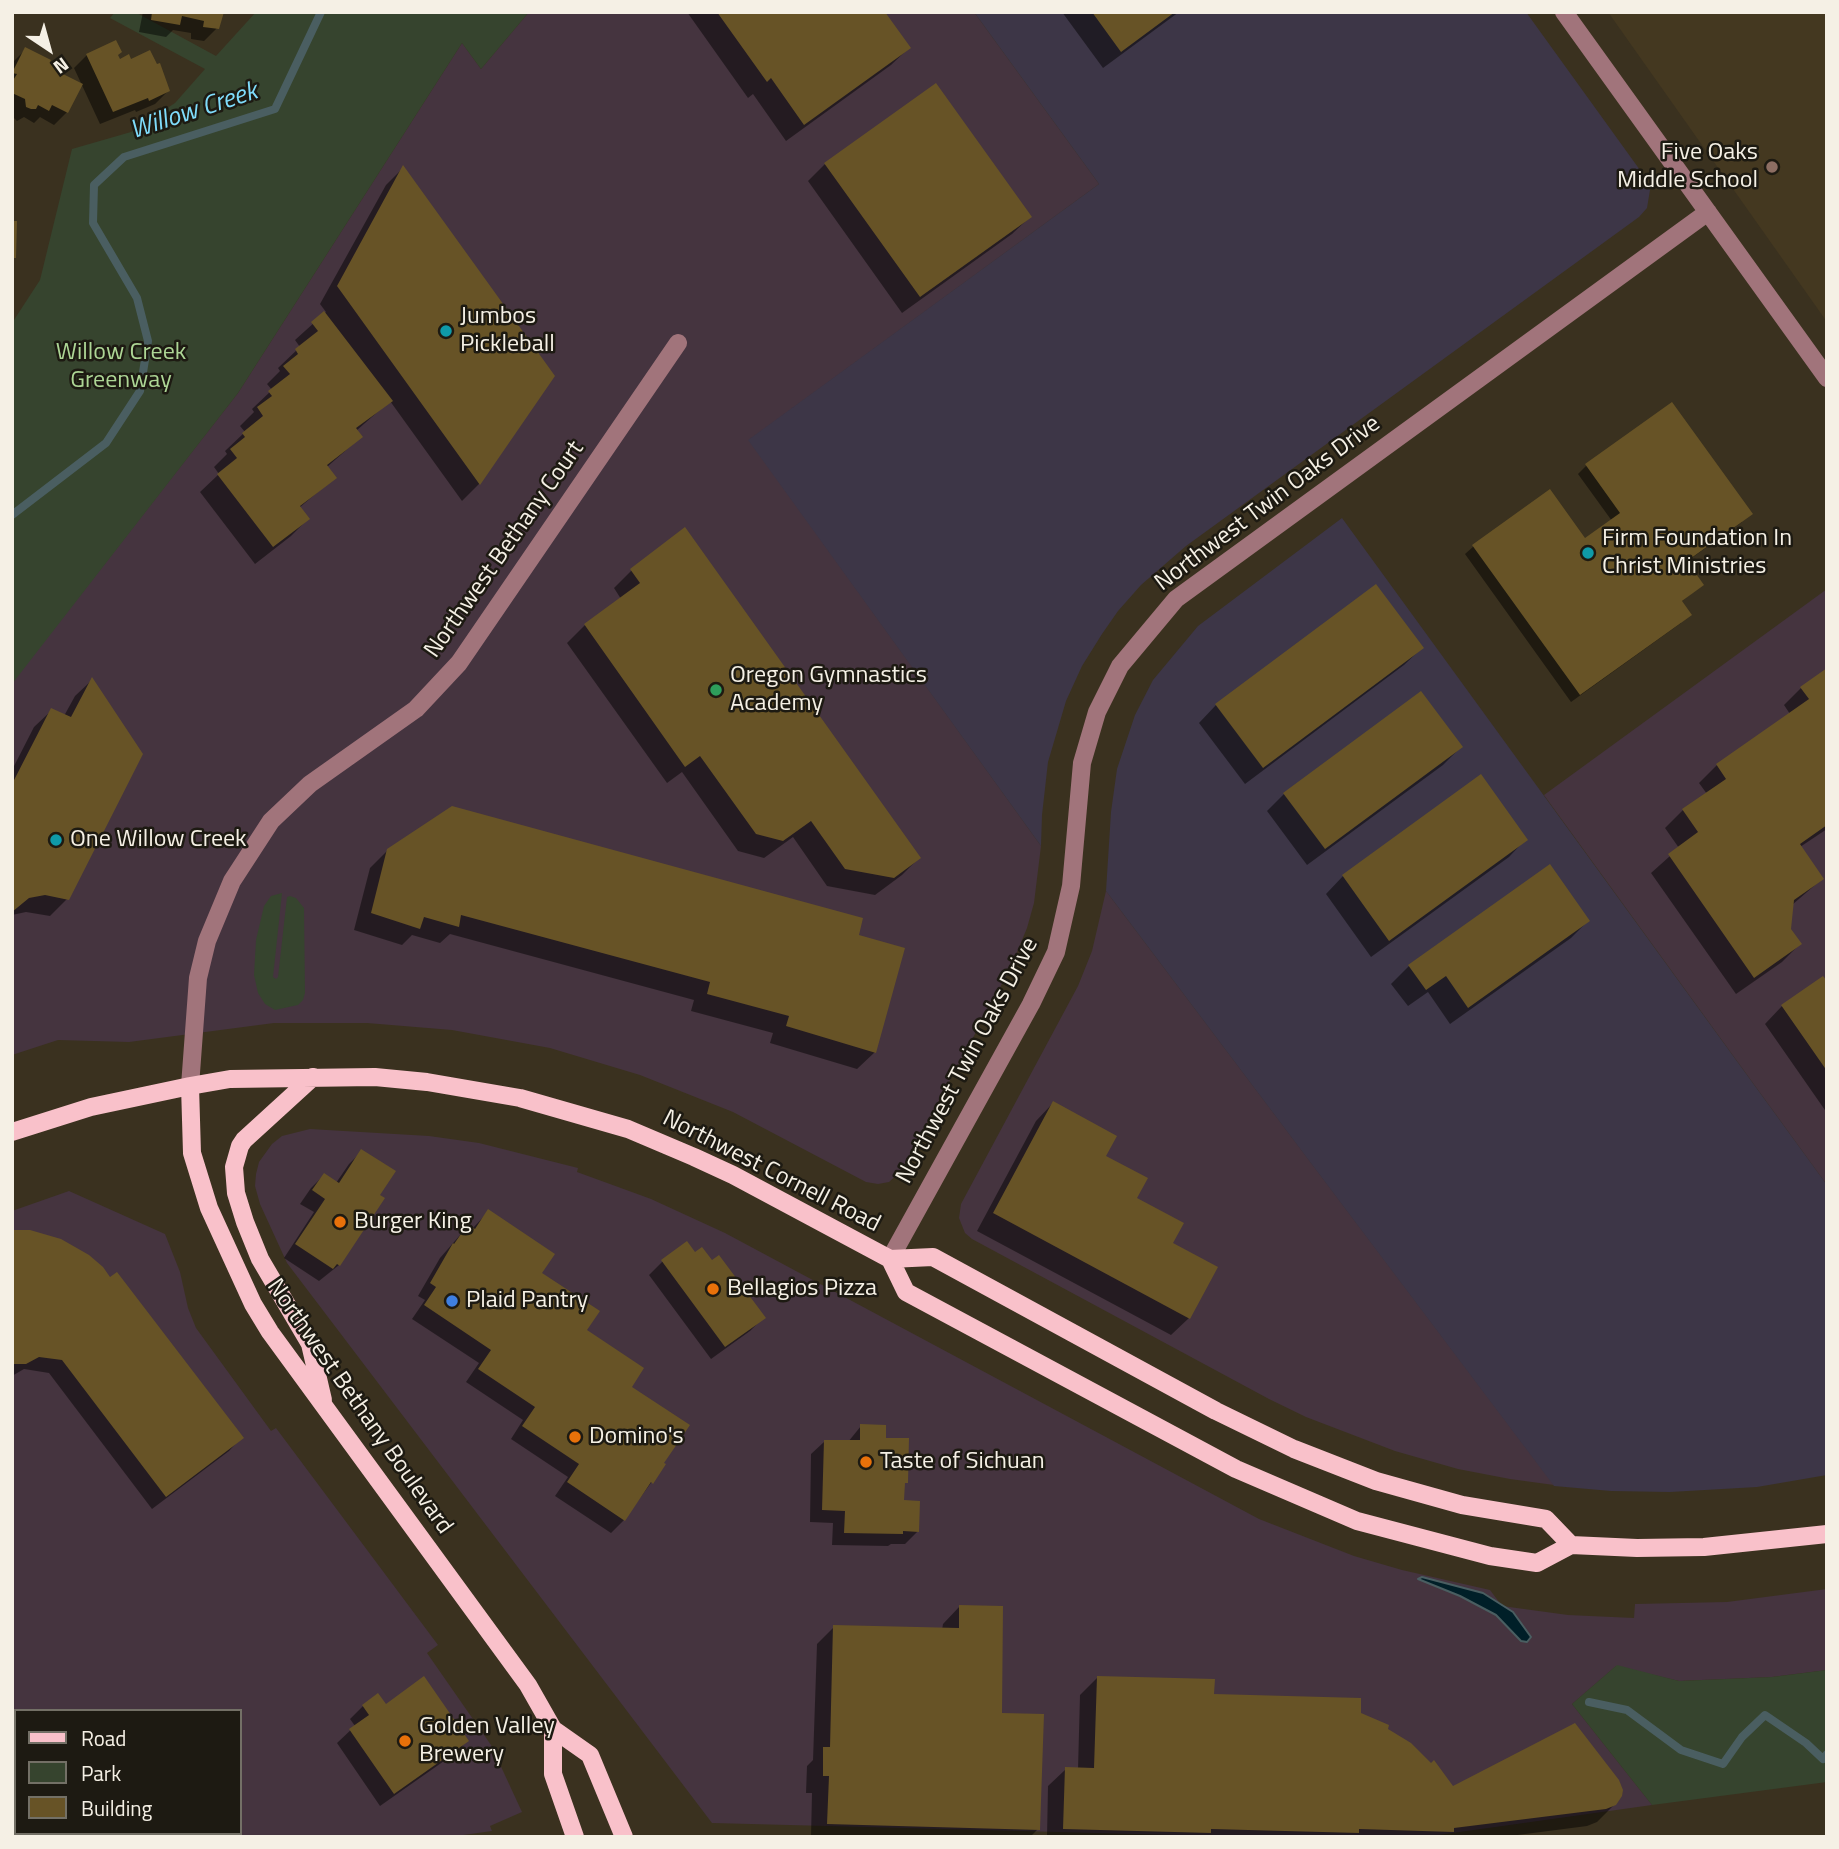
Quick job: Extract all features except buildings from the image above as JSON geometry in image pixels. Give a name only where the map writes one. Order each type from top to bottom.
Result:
[{"type":"main road","points":[[313,1077],[244,1140],[234,1167],[236,1193],[245,1222],[260,1259],[310,1344],[325,1408]]},
{"type":"main road","name":"Northwest Cornell Road","points":[[12,1132],[91,1107],[230,1079],[375,1077],[482,1090],[520,1098],[628,1129],[733,1175],[890,1259],[933,1257],[1216,1411],[1294,1450],[1376,1482],[1450,1502],[1546,1519],[1571,1545],[1537,1563],[1490,1556],[1397,1533],[1317,1506],[1236,1469],[906,1292],[890,1259]]},
{"type":"main road","name":"Northwest Bethany Boulevard","points":[[190,1086],[192,1153],[209,1208],[253,1304],[325,1408],[520,1674],[553,1728],[590,1755],[624,1837]]},
{"type":"main road","points":[[1571,1545],[1704,1547],[1827,1534]]},
{"type":"main road","points":[[553,1728],[554,1774],[575,1837]]},
{"type":"street","points":[[1564,12],[1827,378]]},
{"type":"street","name":"Northwest Twin Oaks Drive","points":[[890,1259],[1031,1004],[1056,952],[1071,886],[1082,763],[1097,712],[1120,666],[1176,599],[1708,212]]},
{"type":"street","name":"Northwest Bethany Court","points":[[190,1086],[198,978],[207,941],[232,881],[271,821],[310,783],[416,709],[460,663],[678,342]]},
{"type":"shaded area","points":[[529,12],[974,12],[1099,184],[749,440],[1041,846],[1034,903],[1010,969],[901,1171],[889,1182],[866,1182],[733,1112],[640,1075],[550,1048],[452,1030],[367,1023],[274,1023],[129,1042],[58,1040],[12,1055],[13,681],[238,393],[462,43],[481,69]]},
{"type":"shaded area","points":[[974,12],[1526,12],[1645,177],[1650,190],[1647,208],[1639,217],[1186,546],[1141,585],[1102,634],[1082,666],[1066,701],[1048,762],[1041,846],[748,440],[1099,184]]},
{"type":"shaded area","name":"Five Oaks Middle School","points":[[1608,12],[1827,12],[1827,322]]},
{"type":"shaded area","points":[[1342,518],[1827,1185],[1827,1475],[1757,1487],[1670,1492],[1554,1486],[1106,891],[1111,812],[1117,769],[1135,715],[1153,680],[1198,626]]},
{"type":"shaded area","points":[[1827,589],[1827,1185],[1544,795]]},
{"type":"shaded area","points":[[1106,891],[1554,1485],[1458,1469],[1395,1451],[1306,1417],[965,1233],[959,1218],[961,1204],[1078,986],[1092,951]]},
{"type":"shaded area","points":[[310,1129],[429,1136],[479,1143],[578,1168],[577,1172],[651,1199],[725,1233],[1259,1519],[1354,1556],[1490,1590],[1502,1606],[1568,1615],[1634,1618],[1635,1604],[1727,1602],[1827,1589],[1827,1670],[1772,1677],[1679,1681],[1616,1666],[1572,1704],[1652,1805],[1424,1837],[1250,1837],[712,1823],[287,1263],[260,1204],[255,1186],[256,1174],[259,1162],[272,1144],[282,1136]]},
{"type":"shaded area","points":[[69,1191],[165,1234],[180,1272],[188,1308],[196,1328],[271,1431],[276,1428],[438,1645],[427,1653],[491,1745],[522,1812],[490,1826],[492,1831],[449,1837],[12,1837],[12,1211]]},
{"type":"green space","name":"Willow Creek Greenway","points":[[115,12],[135,12],[216,56],[256,12],[529,12],[481,69],[462,43],[238,393],[12,684],[12,323],[40,280],[72,149],[131,132],[175,103],[205,69],[110,18]]},
{"type":"green space","points":[[282,893],[273,977],[278,977],[287,897],[290,896],[296,898],[304,908],[305,993],[298,1005],[275,1010],[265,1004],[258,993],[254,975],[256,940],[264,906],[271,896]]},
{"type":"green space","points":[[1617,1665],[1679,1681],[1772,1677],[1827,1670],[1827,1782],[1652,1805],[1572,1704]]},
{"type":"water","points":[[1422,1577],[1483,1593],[1513,1612],[1531,1637],[1527,1642],[1521,1641],[1496,1615],[1460,1596],[1418,1579]]},
{"type":"waterway","name":"Willow Creek","points":[[12,515],[106,443],[140,391],[148,341],[137,298],[93,223],[94,185],[124,157],[275,109],[321,12]]},
{"type":"waterway","points":[[1589,1702],[1627,1710],[1681,1750],[1723,1764],[1742,1737],[1765,1715],[1806,1743],[1823,1759],[1827,1754]]},
{"type":"place","name":"Five Oaks Middle School","points":[[1772,167]]},
{"type":"place","name":"Jumbos Pickleball","points":[[446,331]]},
{"type":"place","name":"Firm Foundation In Christ Ministries","points":[[1588,553]]},
{"type":"place","name":"Oregon Gymnastics Academy","points":[[716,690]]},
{"type":"place","name":"One Willow Creek","points":[[56,840]]},
{"type":"place","name":"Burger King","points":[[340,1222]]},
{"type":"place","name":"Bellagios Pizza","points":[[713,1289]]},
{"type":"place","name":"Plaid Pantry","points":[[452,1301]]},
{"type":"place","name":"Domino's","points":[[575,1437]]},
{"type":"place","name":"Taste of Sichuan","points":[[866,1462]]},
{"type":"place","name":"Golden Valley Brewery","points":[[405,1741]]}]
